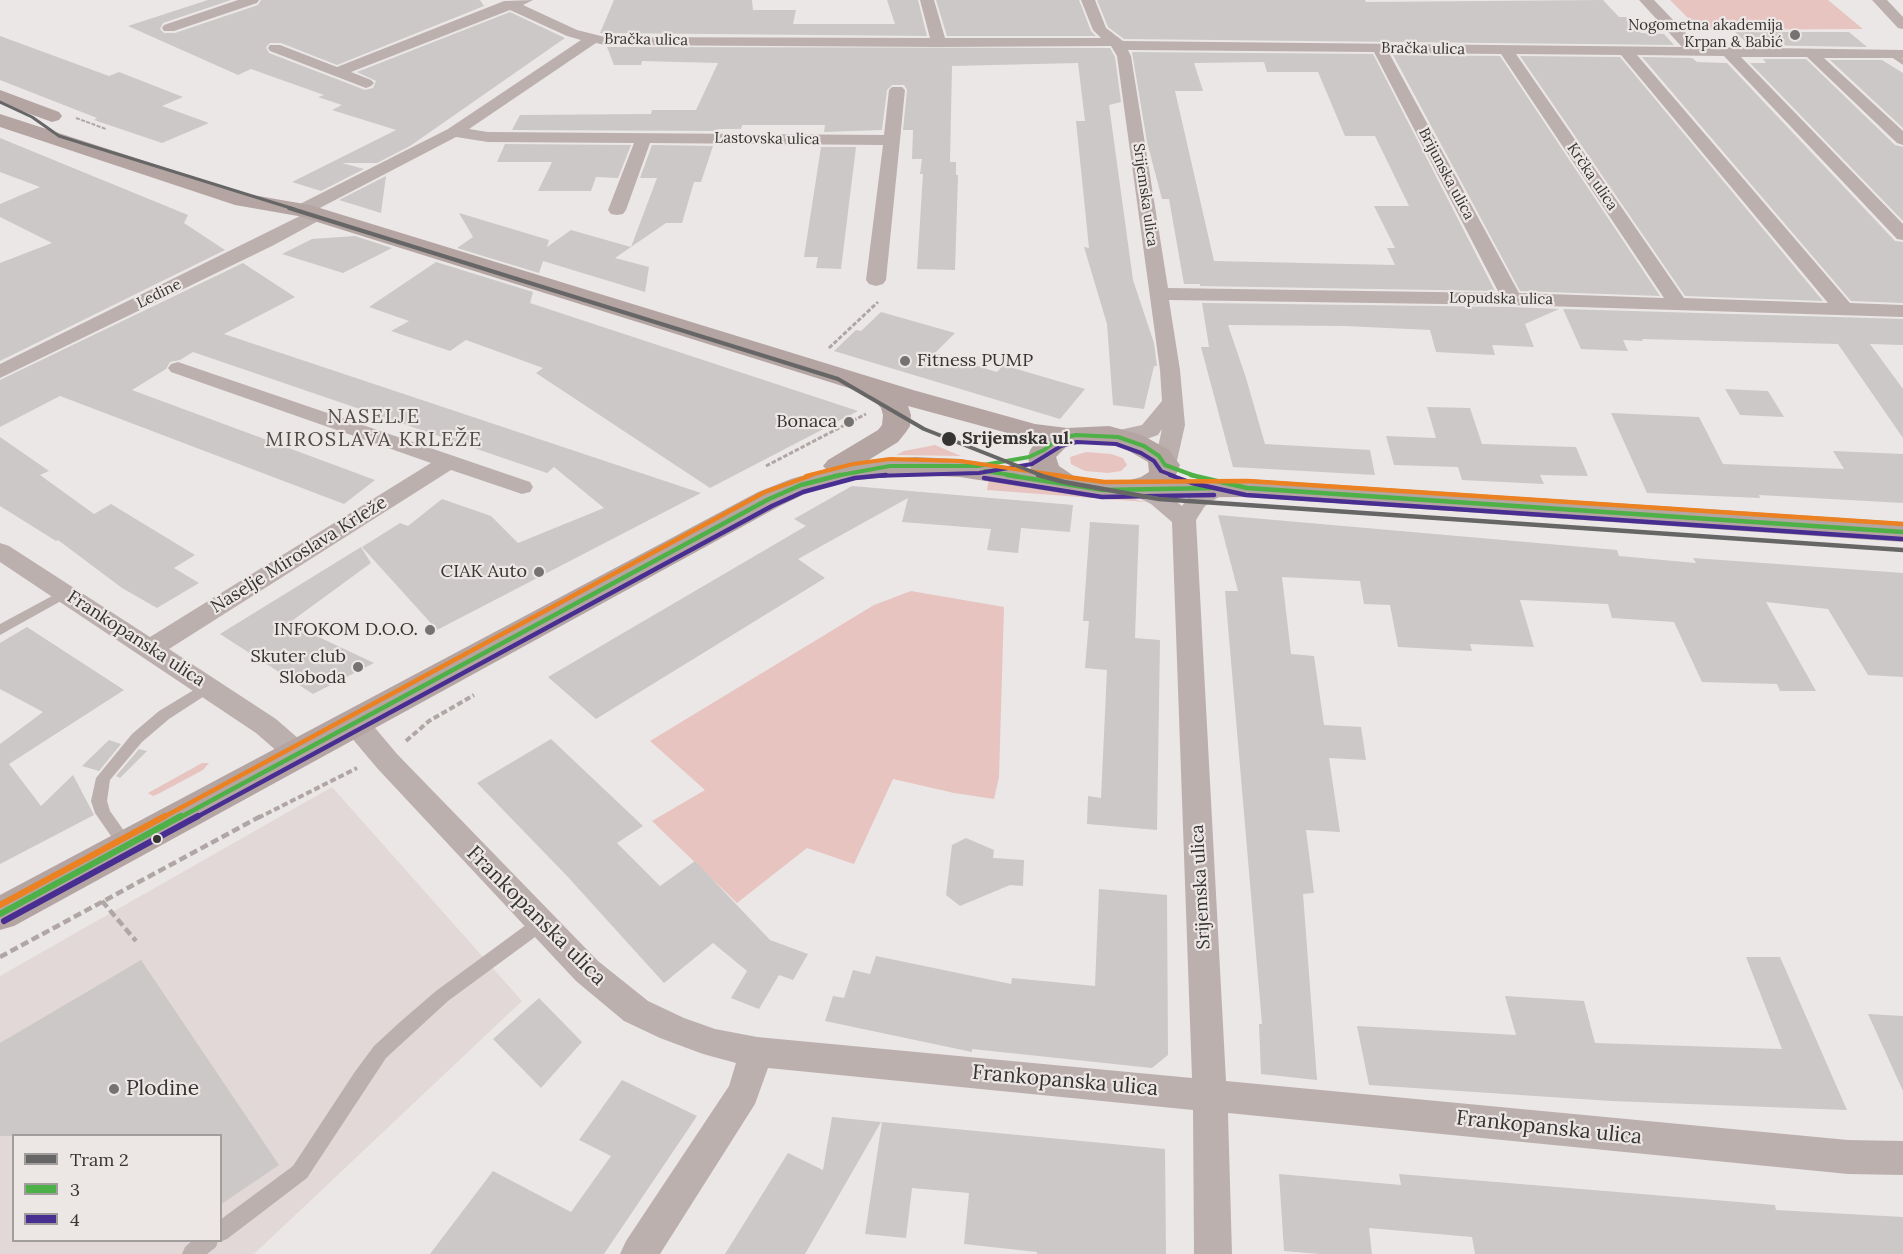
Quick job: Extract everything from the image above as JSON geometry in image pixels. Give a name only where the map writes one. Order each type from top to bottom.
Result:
[{"type":"street","points":[[169,28],[252,0]]},
{"type":"street","points":[[337,72],[509,4],[527,0]]},
{"type":"street","points":[[927,0],[939,43]]},
{"type":"street","name":"Srijemska ulica","points":[[1088,0],[1100,30],[1116,43],[1124,56],[1170,370],[1174,424],[1166,465]]},
{"type":"street","points":[[1646,0],[1695,52]]},
{"type":"street","points":[[1879,0],[1903,25]]},
{"type":"street","name":"Bračka ulica","points":[[509,4],[572,33],[592,39],[640,42],[1116,43],[1811,53],[1900,57]]},
{"type":"street","points":[[309,213],[454,132],[592,39]]},
{"type":"street","points":[[275,48],[366,83]]},
{"type":"street","name":"Brijunska ulica","points":[[1380,48],[1512,299]]},
{"type":"street","name":"Krčka ulica","points":[[1506,50],[1678,304]]},
{"type":"street","points":[[1625,51],[1843,308]]},
{"type":"street","points":[[1728,52],[1903,235]]},
{"type":"street","points":[[1811,53],[1903,140]]},
{"type":"street","points":[[876,280],[897,90]]},
{"type":"street","points":[[0,96],[143,150],[278,195],[309,213]]},
{"type":"street","points":[[0,120],[243,200],[309,213],[882,398],[1048,449]]},
{"type":"street","name":"Lastovska ulica","points":[[454,132],[488,136],[891,140]]},
{"type":"street","points":[[617,210],[644,138]]},
{"type":"street","name":"Ledine","points":[[0,372],[266,242],[309,213]]},
{"type":"street","name":"Lopudska ulica","points":[[1159,294],[1512,299],[1903,311]]},
{"type":"street","points":[[178,368],[522,487]]},
{"type":"street","points":[[0,914],[769,499],[859,454],[893,431],[897,415],[887,397],[882,398]]},
{"type":"street","points":[[801,485],[834,475],[874,467],[960,468],[994,464],[1048,449],[1088,434],[1118,437],[1138,435],[1150,430],[1171,403]]},
{"type":"street","points":[[1118,437],[1144,446],[1159,456],[1166,465],[1207,480],[1246,488]]},
{"type":"street","points":[[1048,449],[1043,465],[1051,475],[1077,486]]},
{"type":"street","name":"Naselje Miroslava Krleže","points":[[150,649],[449,462]]},
{"type":"street","points":[[1134,490],[1161,478],[1166,465]]},
{"type":"street","points":[[960,468],[1103,490],[1246,488],[1903,532]]},
{"type":"street","points":[[1134,490],[1160,499],[1184,520],[1197,501],[1217,488]]},
{"type":"street","name":"Srijemska ulica","points":[[1184,520],[1210,1095],[1212,1254]]},
{"type":"street","name":"Frankopanska ulica","points":[[0,551],[266,726],[297,753]]},
{"type":"street","name":"Frankopanska ulica","points":[[355,723],[382,755],[540,924],[587,971],[636,1011],[672,1028],[715,1044],[757,1052],[1836,1155],[1903,1158]]},
{"type":"street","points":[[639,1254],[743,1093],[757,1052]]},
{"type":"lane","points":[[0,630],[66,593]]},
{"type":"lane","points":[[126,845],[103,813],[99,801],[103,778],[137,738],[164,715],[207,687]]},
{"type":"lane","points":[[222,1230],[300,1172],[380,1052],[442,996],[540,924]]},
{"type":"lane","points":[[192,1254],[207,1242]]},
{"type":"path","points":[[73,117],[115,132]]},
{"type":"path","points":[[822,354],[882,299],[887,288],[876,280]]},
{"type":"path","points":[[766,466],[870,412],[882,398]]},
{"type":"path","points":[[0,957],[285,803],[382,755],[413,737],[429,721],[477,694]]},
{"type":"path","points":[[102,901],[136,941]]},
{"type":"shaded area","points":[[1670,0],[1828,0],[1863,29],[1700,30]]},
{"type":"shaded area","points":[[935,445],[961,456],[896,455],[904,451]]},
{"type":"shaded area","points":[[1086,452],[1111,454],[1123,458],[1127,465],[1121,471],[1108,473],[1085,471],[1071,464],[1070,457]]},
{"type":"shaded area","points":[[989,478],[1087,495],[1130,498],[1146,502],[987,490]]},
{"type":"shaded area","points":[[911,591],[1004,607],[999,777],[994,799],[954,793],[893,779],[854,864],[807,848],[737,903],[652,821],[705,790],[650,741],[874,605]]},
{"type":"shaded area","points":[[202,763],[209,763],[203,770],[158,794],[153,796],[148,793]]},
{"type":"shaded area","points":[[332,787],[522,1001],[254,1254],[0,1254],[0,976]]},
{"type":"building","points":[[208,0],[231,0],[163,23],[160,29],[164,33],[175,33],[258,5],[261,0],[480,0],[484,6],[337,65],[281,43],[270,43],[266,47],[269,53],[365,90],[373,88],[376,81],[357,72],[510,12],[565,38],[410,146],[377,163],[342,163],[364,169],[321,191],[292,182],[396,130],[332,110],[342,105],[318,97],[324,95],[251,69],[238,75],[128,26]]},
{"type":"building","points":[[614,0],[752,0],[753,10],[796,10],[793,24],[895,24],[887,0],[918,0],[927,36],[600,33]]},
{"type":"building","points":[[936,0],[1079,0],[1091,31],[1096,36],[947,36]]},
{"type":"building","points":[[1097,0],[1365,0],[1366,2],[1603,0],[1619,17],[1626,17],[1641,33],[1664,34],[1674,45],[1124,39],[1108,27]]},
{"type":"building","name":"Nogometna akademija Krpan & Babić","points":[[1735,32],[1849,32],[1867,47],[1749,45]]},
{"type":"building","points":[[0,36],[109,76],[119,72],[183,97],[162,106],[209,123],[162,143],[94,120],[97,118],[0,80]]},
{"type":"building","points":[[607,47],[1110,48],[1115,57],[1121,102],[1109,105],[1133,280],[1154,343],[1157,366],[1154,366],[1144,409],[1113,405],[1107,324],[1084,247],[1089,248],[1076,121],[1085,121],[1078,63],[952,66],[950,162],[956,162],[956,175],[958,175],[955,270],[917,269],[922,159],[912,159],[913,130],[903,130],[907,90],[904,85],[892,85],[887,90],[882,130],[824,132],[825,125],[742,125],[741,129],[718,129],[717,131],[512,130],[520,115],[651,114],[652,110],[696,110],[718,63],[642,61],[641,65],[614,65]]},
{"type":"building","points":[[1132,52],[1373,54],[1495,291],[1184,284],[1169,199],[1162,199],[1147,142]],"holes":[[[1264,62],[1267,72],[1318,72],[1345,136],[1375,136],[1409,206],[1374,206],[1395,248],[1387,248],[1395,265],[1214,261],[1175,91],[1203,91],[1194,63]]]},
{"type":"building","points":[[1393,55],[1500,56],[1660,296],[1520,291]]},
{"type":"building","points":[[1520,56],[1620,57],[1823,301],[1685,296]]},
{"type":"building","points":[[1642,57],[1692,58],[1697,62],[1727,63],[1895,241],[1903,242],[1903,303],[1851,301]]},
{"type":"building","points":[[1763,59],[1806,59],[1895,145],[1903,147],[1903,221],[1750,63],[1766,63]]},
{"type":"building","points":[[1830,60],[1882,60],[1903,73],[1903,128]]},
{"type":"building","points":[[0,138],[188,215],[184,223],[225,250],[0,361],[0,263],[52,243],[0,217],[0,204],[40,187],[0,172]]},
{"type":"building","points":[[505,144],[631,145],[618,178],[596,177],[591,191],[538,191],[552,162],[497,162]]},
{"type":"building","points":[[652,145],[713,146],[701,182],[694,182],[682,223],[666,223],[631,247],[657,178],[640,178]]},
{"type":"building","points":[[821,147],[856,147],[841,269],[816,268],[818,257],[804,257]]},
{"type":"building","points":[[386,176],[381,213],[339,200]]},
{"type":"building","points":[[459,213],[549,240],[547,247],[571,230],[631,247],[615,258],[649,267],[645,292],[543,261],[539,273],[457,248],[473,237]]},
{"type":"building","points":[[355,236],[392,248],[343,273],[282,254],[312,239]]},
{"type":"building","points":[[436,262],[533,292],[530,303],[858,411],[710,488],[536,373],[543,368],[466,340],[450,351],[391,331],[409,321],[369,307]]},
{"type":"building","points":[[243,263],[295,297],[224,334],[701,493],[437,630],[362,547],[400,523],[408,526],[442,499],[491,516],[518,543],[604,508],[554,467],[547,473],[193,352],[180,360],[170,362],[166,369],[132,390],[375,480],[344,504],[60,396],[0,427],[0,380]]},
{"type":"building","points":[[1202,303],[1559,309],[1525,324],[1534,347],[1492,345],[1495,355],[1436,352],[1430,330],[1345,326],[1228,325],[1265,444],[1370,450],[1375,475],[1233,467],[1201,347],[1209,347]]},
{"type":"building","points":[[1563,309],[1903,319],[1903,345],[1870,344],[1903,389],[1903,438],[1838,344],[1642,339],[1643,341],[1623,340],[1628,351],[1581,349]]},
{"type":"building","points":[[881,312],[955,333],[935,353],[997,372],[1003,365],[1085,389],[1060,419],[834,351],[856,330],[861,331]]},
{"type":"building","points":[[1725,389],[1768,391],[1784,417],[1740,415]]},
{"type":"building","points":[[1427,407],[1470,408],[1482,444],[1576,447],[1588,476],[1540,475],[1544,484],[1462,480],[1458,467],[1394,465],[1386,436],[1436,438]]},
{"type":"building","points":[[1611,413],[1699,417],[1723,464],[1844,469],[1833,451],[1903,454],[1903,503],[1759,495],[1760,498],[1647,493]]},
{"type":"building","points":[[0,437],[49,471],[40,475],[94,514],[111,504],[195,555],[174,568],[199,583],[157,608],[122,588],[58,540],[56,541],[0,506]]},
{"type":"building","points":[[852,486],[1073,505],[1070,532],[1021,528],[1018,553],[987,550],[991,529],[902,522],[908,498],[798,559],[825,578],[596,719],[548,677],[806,526],[794,519]]},
{"type":"building","points":[[1218,515],[1617,550],[1619,556],[1696,563],[1693,558],[1903,573],[1903,677],[1868,675],[1828,609],[1766,602],[1816,691],[1780,691],[1777,684],[1702,682],[1674,622],[1612,618],[1608,604],[1520,600],[1534,647],[1470,644],[1472,651],[1398,647],[1390,605],[1364,604],[1360,581],[1282,577],[1291,654],[1314,656],[1324,725],[1361,727],[1366,760],[1329,758],[1340,832],[1306,830],[1314,893],[1303,894],[1317,1080],[1261,1074],[1259,1024],[1262,1024],[1225,591],[1238,591]]},
{"type":"building","points":[[1090,522],[1139,525],[1135,638],[1160,640],[1157,830],[1087,824],[1088,796],[1101,798],[1107,670],[1085,668],[1089,621],[1083,621]]},
{"type":"building","points":[[361,547],[371,563],[289,623],[374,663],[313,694],[220,634]]},
{"type":"building","points":[[27,627],[124,690],[9,764],[41,806],[73,775],[94,815],[0,864],[0,744],[43,712],[0,689],[0,643]]},
{"type":"building","points":[[551,739],[643,826],[617,843],[660,886],[695,861],[770,940],[808,954],[793,980],[779,975],[759,1009],[731,998],[747,971],[713,943],[664,983],[567,876],[477,783]]},
{"type":"building","points":[[109,740],[121,744],[99,771],[82,766]]},
{"type":"building","points":[[139,749],[147,751],[120,778],[116,776]]},
{"type":"building","points":[[966,838],[994,850],[993,858],[1024,860],[1023,886],[1010,885],[960,906],[946,895],[952,845]]},
{"type":"building","points":[[1099,889],[1167,895],[1168,1055],[1152,1068],[972,1049],[972,1052],[825,1021],[833,996],[844,998],[853,970],[870,974],[876,956],[1011,984],[1012,978],[1095,986]]},
{"type":"building","points":[[1746,957],[1780,957],[1847,1110],[1611,1101],[1369,1085],[1357,1026],[1516,1035],[1505,996],[1584,1001],[1595,1043],[1782,1049]]},
{"type":"building","name":"Plodine","points":[[141,960],[279,1165],[222,1204],[222,1134],[12,1134],[12,1136],[0,1136],[0,1043]]},
{"type":"building","points":[[539,998],[582,1042],[541,1088],[493,1039]]},
{"type":"building","points":[[1868,1014],[1903,1016],[1903,1091]]},
{"type":"building","points":[[622,1080],[697,1116],[604,1254],[430,1254],[493,1171],[571,1212],[611,1156],[579,1140]]},
{"type":"building","points":[[832,1117],[881,1122],[805,1254],[725,1254],[788,1153],[823,1170]]},
{"type":"building","points":[[882,1122],[1165,1149],[1166,1254],[1037,1254],[1037,1252],[964,1244],[969,1193],[912,1188],[906,1238],[865,1234]]},
{"type":"building","points":[[1279,1174],[1401,1185],[1399,1174],[1775,1205],[1776,1210],[1903,1217],[1903,1254],[1475,1254],[1472,1237],[1369,1228],[1372,1254],[1284,1251]]},
{"type":"tram line","name":"2","points":[[0,102],[32,117],[59,136],[838,379],[924,429],[1036,474],[1064,482],[1159,499],[1903,550]]},
{"type":"transit line","name":"3","points":[[0,914],[769,499],[801,485],[854,471],[890,466],[978,466],[1029,457],[1044,450],[1058,439],[1076,435],[1101,435],[1118,437],[1144,446],[1159,456],[1165,465],[1195,476],[1247,488],[1903,532]]},
{"type":"transit line","name":"4","points":[[4,921],[772,506],[803,492],[855,478],[891,474],[979,473],[1032,464],[1061,446],[1077,442],[1101,442],[1116,444],[1141,453],[1154,461],[1161,471],[1192,483],[1246,495],[1902,539]]},
{"type":"transit line","points":[[0,905],[765,492],[799,478],[853,464],[890,459],[960,461],[1104,482],[1248,481],[1903,524]]},
{"type":"transit line","name":"3","points":[[985,471],[1103,490],[1214,488]]},
{"type":"transit line","name":"4","points":[[984,478],[1102,497],[1214,495]]},
{"type":"place","name":"Nogometna akademija Krpan & Babić","points":[[1795,35]]},
{"type":"place","name":"Fitness PUMP","points":[[905,361]]},
{"type":"place","name":"Bonaca","points":[[849,422]]},
{"type":"place","name":"Srijemska ul.","points":[[949,439]]},
{"type":"place","name":"CIAK Auto","points":[[539,572]]},
{"type":"place","name":"INFOKOM D.O.O.","points":[[430,630]]},
{"type":"place","name":"Skuter club Sloboda","points":[[358,667]]},
{"type":"place","name":"Plodine","points":[[114,1089]]},
{"type":"district","name":"NASELJE MIROSLAVA KRLEŽE","points":[[374,428]]}]
